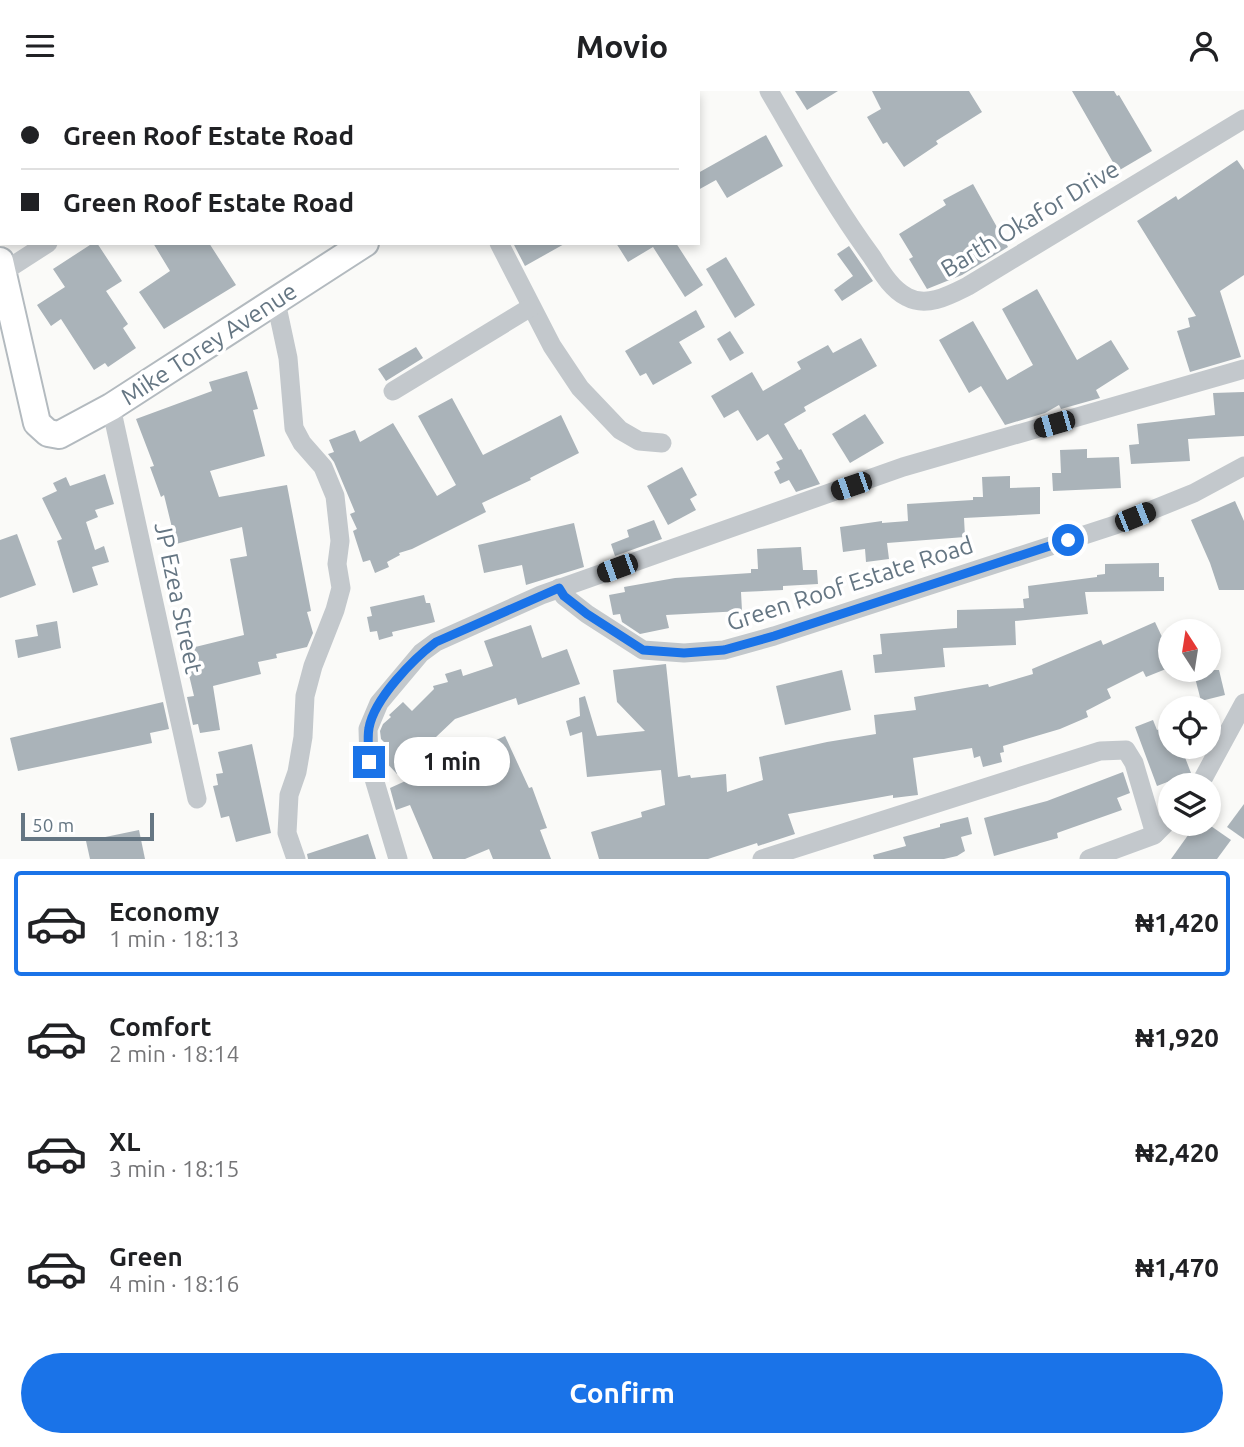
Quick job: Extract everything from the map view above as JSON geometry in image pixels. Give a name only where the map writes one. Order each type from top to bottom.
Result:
[{"type":"main road","name":"Mike Torey Avenue","points":[[1,267],[37,423],[48,433],[59,435],[111,407],[362,245]]},
{"type":"street","name":"Barth Okafor Drive","points":[[769,91],[839,212],[880,269],[902,294],[909,299],[924,301],[942,299],[968,286],[1244,119]]},
{"type":"street","points":[[1,267],[44,245]]},
{"type":"street","points":[[500,245],[552,346],[580,388],[620,429],[639,441],[662,443]]},
{"type":"street","points":[[276,302],[288,358],[294,428],[302,443],[323,467],[335,496],[340,541],[337,564],[341,587],[305,696],[303,737],[297,772],[289,795],[287,833],[296,859]]},
{"type":"street","points":[[393,391],[531,307]]},
{"type":"street","points":[[398,859],[369,762],[369,729],[379,703],[421,653],[436,642],[559,588],[903,467],[1244,369]]},
{"type":"street","name":"JP Ezea Street","points":[[111,407],[197,799]]},
{"type":"street","name":"Green Roof Estate Road","points":[[559,588],[564,596],[587,614],[643,650],[684,653],[724,650],[1115,524],[1194,493],[1244,466]]},
{"type":"street","points":[[1206,773],[1244,703]]},
{"type":"street","points":[[762,859],[806,852],[1100,751],[1113,750],[1125,750],[1134,763],[1154,835]]},
{"type":"street","points":[[1089,859],[1154,835],[1158,831]]},
{"type":"building","points":[[795,91],[838,91],[807,110]]},
{"type":"building","points":[[872,91],[969,91],[982,112],[936,141],[938,144],[904,167],[887,142],[883,144],[867,117],[881,109]]},
{"type":"building","points":[[1072,91],[1114,91],[1152,151],[1118,171]]},
{"type":"building","points":[[766,135],[783,166],[727,198],[716,180],[700,189],[700,172]]},
{"type":"building","points":[[1237,160],[1244,170],[1244,275],[1220,291],[1241,357],[1190,372],[1177,331],[1190,327],[1188,318],[1196,316],[1137,221],[1176,196],[1178,200]]},
{"type":"building","points":[[973,184],[1008,247],[962,275],[927,289],[909,259],[913,257],[899,234],[946,205],[943,200]]},
{"type":"building","points":[[90,245],[98,245],[122,281],[106,291],[128,324],[123,328],[136,348],[108,367],[105,363],[94,370],[61,319],[51,326],[37,305],[65,287],[53,269]]},
{"type":"building","points":[[154,245],[210,245],[236,285],[164,329],[139,292],[170,271]]},
{"type":"building","points":[[514,245],[562,245],[525,266]]},
{"type":"building","points":[[617,245],[677,245],[703,285],[685,297],[653,247],[628,262]]},
{"type":"building","points":[[849,246],[873,281],[842,301],[834,290],[853,276],[837,254]]},
{"type":"building","points":[[726,257],[755,305],[735,318],[706,269]]},
{"type":"building","points":[[1037,289],[1077,360],[1111,340],[1129,369],[1096,390],[1100,398],[1061,409],[1059,405],[1045,413],[1005,425],[981,386],[969,393],[939,340],[973,321],[1007,380],[1033,365],[1002,309]]},
{"type":"building","points":[[696,310],[705,327],[679,342],[692,363],[653,385],[646,373],[640,376],[625,351]]},
{"type":"building","points":[[730,331],[744,353],[730,361],[717,339]]},
{"type":"building","points":[[861,338],[877,366],[804,407],[806,411],[784,424],[820,484],[796,492],[789,480],[780,484],[774,472],[780,469],[776,462],[783,459],[768,434],[757,441],[738,410],[724,418],[711,396],[752,372],[763,391],[801,369],[797,362],[828,345],[833,353]]},
{"type":"building","points":[[416,347],[423,358],[386,381],[378,369]]},
{"type":"building","points":[[247,371],[258,409],[253,410],[265,456],[210,471],[219,497],[287,485],[311,611],[307,612],[313,633],[307,647],[276,654],[277,658],[258,662],[261,674],[213,686],[220,730],[200,733],[198,724],[193,725],[187,697],[194,696],[183,650],[244,635],[230,559],[247,556],[242,527],[176,544],[164,495],[161,497],[150,467],[154,466],[136,419],[212,391],[209,382]]},
{"type":"building","points":[[1244,392],[1244,436],[1188,439],[1190,461],[1131,464],[1129,445],[1139,444],[1137,424],[1215,415],[1213,393]]},
{"type":"building","points":[[452,398],[483,455],[561,415],[579,453],[482,503],[486,512],[399,553],[400,555],[387,562],[389,567],[375,573],[370,560],[363,562],[353,531],[357,529],[350,514],[355,512],[328,454],[334,452],[329,440],[355,430],[360,442],[393,423],[437,496],[456,485],[418,416]]},
{"type":"building","points":[[865,414],[884,443],[850,463],[832,434]]},
{"type":"building","points":[[1087,449],[1087,458],[1119,457],[1121,488],[1053,491],[1052,473],[1061,473],[1060,450]]},
{"type":"building","points":[[682,467],[697,495],[690,499],[696,510],[668,525],[647,486]]},
{"type":"building","points":[[105,474],[114,504],[95,510],[98,517],[86,522],[95,550],[104,546],[109,562],[92,567],[98,585],[73,593],[57,541],[62,539],[42,498],[57,491],[53,483],[66,477],[70,486]]},
{"type":"building","points":[[1010,476],[1010,488],[1040,487],[1040,514],[964,518],[965,537],[887,543],[889,559],[866,562],[865,549],[843,552],[840,527],[882,521],[908,521],[907,504],[973,500],[973,497],[983,497],[982,477]]},
{"type":"building","points":[[1235,501],[1244,521],[1244,590],[1219,590],[1191,520]]},
{"type":"building","points":[[654,520],[662,539],[615,556],[611,544],[629,537],[627,530]]},
{"type":"building","points":[[574,523],[584,567],[526,585],[522,565],[484,573],[478,545]]},
{"type":"building","points":[[17,534],[36,585],[0,598],[0,540]]},
{"type":"building","points":[[801,547],[803,570],[817,570],[818,584],[783,586],[783,590],[741,592],[742,611],[666,615],[669,628],[640,634],[622,622],[620,614],[613,615],[609,595],[625,592],[624,587],[675,578],[751,573],[751,569],[758,569],[757,549]]},
{"type":"building","points":[[1159,563],[1159,577],[1164,577],[1164,591],[1085,592],[1088,614],[1015,621],[1016,645],[943,648],[945,667],[875,673],[873,655],[882,654],[880,634],[957,628],[957,610],[1024,608],[1023,599],[1029,598],[1028,586],[1097,577],[1105,574],[1105,564]]},
{"type":"building","points":[[424,595],[426,603],[430,603],[435,622],[392,632],[393,636],[379,640],[377,631],[370,632],[367,617],[372,616],[370,607]]},
{"type":"building","points":[[57,621],[61,648],[18,658],[15,640],[38,636],[36,625]]},
{"type":"building","points":[[1155,622],[1158,628],[1158,672],[1146,677],[1143,671],[1107,689],[1111,698],[1086,711],[1088,717],[1060,729],[1003,746],[1004,752],[1000,753],[1002,762],[983,767],[980,756],[974,758],[972,748],[913,758],[918,795],[893,798],[893,795],[788,814],[795,834],[708,859],[599,859],[591,832],[642,817],[641,812],[665,805],[661,770],[587,777],[582,732],[570,736],[566,721],[580,716],[579,698],[585,696],[597,736],[645,731],[617,702],[613,670],[666,664],[678,777],[726,774],[727,792],[763,780],[759,757],[876,734],[874,715],[916,710],[914,697],[988,684],[989,687],[1033,674],[1032,669],[1101,640],[1103,645]]},
{"type":"building","points":[[531,625],[542,658],[567,649],[580,684],[518,705],[516,698],[455,719],[397,774],[381,757],[381,750],[387,745],[381,739],[380,731],[391,717],[389,715],[403,702],[412,711],[434,689],[433,686],[448,682],[445,674],[461,669],[463,676],[493,666],[484,641]]},
{"type":"building","points":[[842,670],[851,710],[785,725],[776,686]]},
{"type":"building","points":[[1222,682],[1225,695],[1200,696],[1196,683]]},
{"type":"building","points":[[163,702],[169,729],[150,733],[152,743],[18,771],[10,738]]},
{"type":"building","points":[[1153,720],[1158,730],[1158,759],[1186,759],[1191,773],[1158,773],[1157,786],[1135,727]]},
{"type":"building","points":[[505,736],[529,788],[532,787],[547,828],[540,830],[551,859],[493,859],[489,849],[465,859],[433,859],[410,805],[396,810],[390,788]]},
{"type":"building","points":[[252,744],[271,833],[236,842],[229,816],[221,818],[213,786],[218,785],[216,774],[223,773],[218,752]]},
{"type":"building","points":[[1123,772],[1130,793],[1117,798],[1122,810],[1057,833],[1058,838],[994,856],[984,818],[1047,801]]},
{"type":"building","points":[[1244,804],[1244,839],[1227,827]]},
{"type":"building","points":[[968,817],[972,834],[961,837],[965,851],[957,856],[944,859],[874,859],[873,855],[906,846],[903,837]]},
{"type":"building","points":[[139,830],[145,859],[90,859],[86,841]]},
{"type":"building","points":[[1221,833],[1231,840],[1217,859],[1171,859],[1187,836],[1221,836]]},
{"type":"building","points":[[368,834],[376,859],[308,859],[307,854]]},
{"type":"route","points":[[369,762],[369,729],[379,703],[421,653],[436,642],[559,588],[564,596],[587,614],[643,650],[684,653],[724,650],[1068,540]]}]
